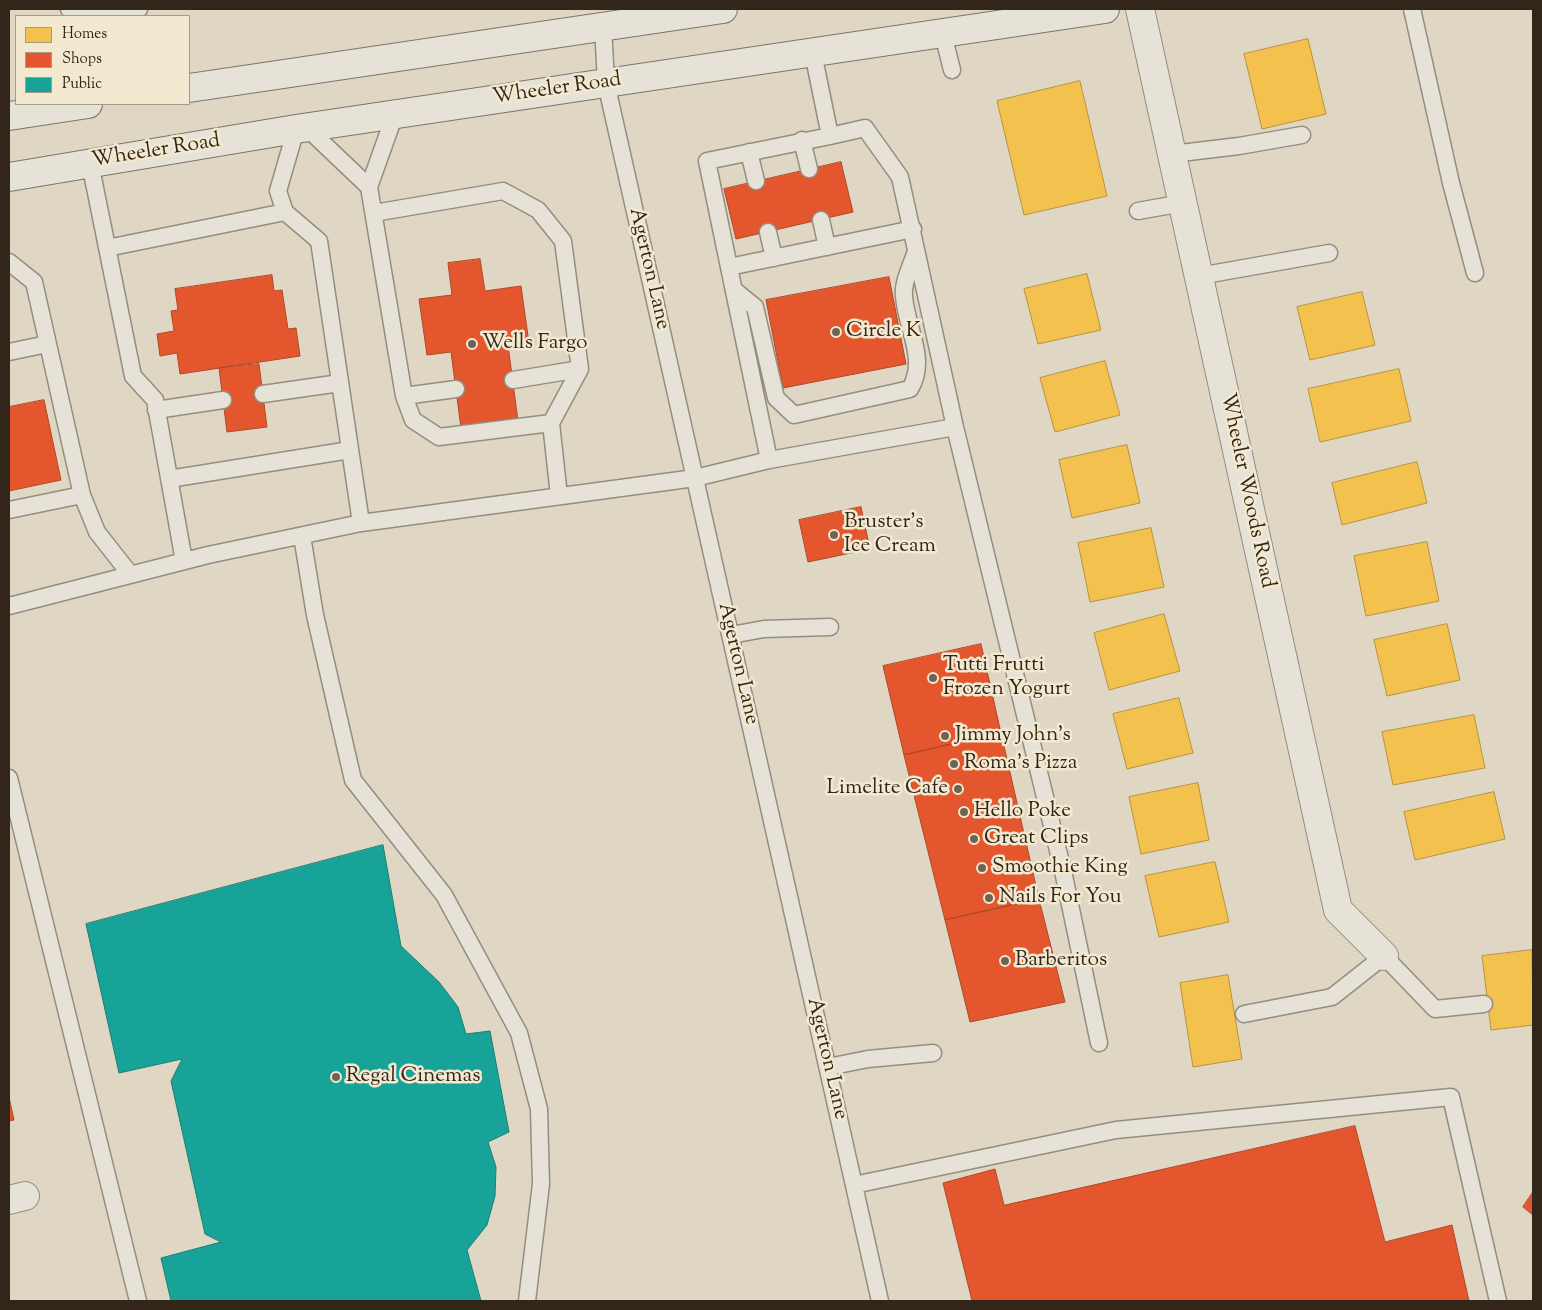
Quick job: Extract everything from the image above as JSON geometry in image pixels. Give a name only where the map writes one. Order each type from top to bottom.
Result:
[{"type":"main road","points":[[190,88],[723,9]]},
{"type":"main road","name":"Wheeler Road","points":[[9,176],[395,114],[1105,9]]},
{"type":"main road","name":"Wheeler Woods Road","points":[[1140,9],[1338,910],[1384,956]]},
{"type":"main road","points":[[9,116],[81,105]]},
{"type":"lane","points":[[95,15],[139,9]]},
{"type":"lane","points":[[1412,9],[1450,184],[1475,273]]},
{"type":"lane","name":"Agerton Lane","points":[[603,26],[606,83],[880,1301]]},
{"type":"lane","points":[[942,34],[952,70]]},
{"type":"lane","points":[[813,53],[830,136]]},
{"type":"lane","points":[[395,114],[369,187],[404,396],[412,420],[439,437],[551,423]]},
{"type":"lane","points":[[769,460],[707,161],[866,128],[900,177],[913,229],[955,427],[1063,871],[1099,1043]]},
{"type":"lane","points":[[360,523],[319,240],[284,212],[278,192],[301,129],[369,187]]},
{"type":"lane","points":[[1172,154],[1302,135]]},
{"type":"lane","points":[[802,140],[809,170]]},
{"type":"lane","points":[[748,152],[756,181]]},
{"type":"lane","points":[[90,163],[133,376],[154,400],[184,561]]},
{"type":"lane","points":[[374,213],[503,191],[538,210],[563,241],[580,369],[551,423],[559,496]]},
{"type":"lane","points":[[1138,211],[1183,203]]},
{"type":"lane","points":[[107,248],[284,212]]},
{"type":"lane","points":[[821,220],[827,247]]},
{"type":"lane","points":[[729,267],[913,229]]},
{"type":"lane","points":[[768,232],[774,258]]},
{"type":"lane","points":[[734,290],[755,307],[776,398],[794,415],[910,389],[916,378],[919,365],[903,294],[916,250]]},
{"type":"lane","points":[[1199,276],[1329,253]]},
{"type":"lane","points":[[9,262],[34,282],[82,495],[97,532],[130,574]]},
{"type":"lane","points":[[9,352],[47,344]]},
{"type":"lane","points":[[513,380],[580,369]]},
{"type":"lane","points":[[263,394],[340,383]]},
{"type":"lane","points":[[404,396],[456,389]]},
{"type":"lane","points":[[156,410],[223,400]]},
{"type":"lane","points":[[9,606],[184,561],[360,523],[695,478],[769,460],[955,427]]},
{"type":"lane","points":[[169,479],[350,450]]},
{"type":"lane","points":[[9,510],[82,495]]},
{"type":"lane","points":[[302,536],[315,615],[353,780],[444,895],[519,1033],[539,1109],[540,1128],[541,1184],[527,1301]]},
{"type":"lane","points":[[731,635],[764,629],[830,627]]},
{"type":"lane","points":[[9,778],[138,1301]]},
{"type":"lane","points":[[1244,1014],[1332,997],[1384,956],[1435,1009],[1484,1004]]},
{"type":"lane","points":[[828,1067],[933,1052]]},
{"type":"lane","points":[[854,1185],[1116,1130],[1451,1097],[1498,1301]]},
{"type":"building: Homes","points":[[1308,39],[1326,114],[1262,129],[1244,54]]},
{"type":"building: Homes","points":[[1080,81],[1107,196],[1024,215],[997,101]]},
{"type":"building: Homes","points":[[1087,274],[1101,330],[1038,344],[1024,289]]},
{"type":"building: Homes","points":[[1362,292],[1375,345],[1310,360],[1297,307]]},
{"type":"building: Homes","points":[[1105,361],[1120,415],[1055,432],[1040,378]]},
{"type":"building: Homes","points":[[1399,369],[1411,421],[1320,442],[1308,389]]},
{"type":"building: Homes","points":[[1127,445],[1140,503],[1072,518],[1059,460]]},
{"type":"building: Homes","points":[[1417,462],[1427,503],[1342,525],[1332,483]]},
{"type":"building: Homes","points":[[1151,528],[1164,587],[1090,602],[1078,543]]},
{"type":"building: Homes","points":[[1427,542],[1439,601],[1366,616],[1354,556]]},
{"type":"building: Homes","points":[[1164,614],[1180,671],[1109,690],[1094,633]]},
{"type":"building: Homes","points":[[1447,624],[1460,680],[1387,696],[1374,640]]},
{"type":"building: Homes","points":[[1179,698],[1193,753],[1127,769],[1113,714]]},
{"type":"building: Homes","points":[[1474,715],[1485,768],[1393,785],[1382,732]]},
{"type":"building: Homes","points":[[1198,783],[1209,840],[1141,854],[1129,797]]},
{"type":"building: Homes","points":[[1494,792],[1505,839],[1415,860],[1404,812]]},
{"type":"building: Homes","points":[[1215,862],[1229,922],[1159,937],[1145,876]]},
{"type":"building: Homes","points":[[1532,950],[1533,1025],[1491,1030],[1482,956]]},
{"type":"building: Homes","points":[[1228,975],[1242,1059],[1193,1067],[1180,983]]},
{"type":"building: Shops","points":[[841,162],[853,212],[736,239],[724,189]]},
{"type":"building: Shops","name":"Wells Fargo","points":[[480,259],[485,291],[521,286],[529,343],[508,345],[518,421],[461,428],[451,352],[427,355],[419,299],[452,295],[448,263]]},
{"type":"building: Shops","points":[[272,275],[274,291],[282,290],[288,329],[296,328],[300,356],[180,374],[177,353],[160,356],[157,334],[174,331],[171,311],[178,310],[175,289]]},
{"type":"building: Shops","name":"Circle K","points":[[889,277],[906,364],[783,388],[766,300]]},
{"type":"building: Shops","points":[[259,364],[267,427],[227,432],[219,368]]},
{"type":"building: Shops","points":[[44,400],[61,480],[9,491],[9,407]]},
{"type":"building: Shops","name":"Bruster's Ice Cream","points":[[861,507],[870,549],[808,562],[799,520]]},
{"type":"building: Shops","points":[[981,644],[1001,733],[904,755],[883,666]]},
{"type":"building: Shops","points":[[1001,733],[1039,899],[945,920],[904,755]]},
{"type":"building: Shops","name":"Barberitos","points":[[1039,899],[1065,1002],[970,1022],[945,920]]},
{"type":"building: Shops","points":[[9,1097],[14,1120],[9,1121]]},
{"type":"building: Shops","points":[[1355,1126],[1385,1242],[1452,1225],[1469,1301],[972,1301],[943,1183],[995,1169],[1004,1205]]},
{"type":"building: Shops","points":[[1533,1192],[1533,1215],[1523,1207]]},
{"type":"building: Public","name":"Regal Cinemas","points":[[383,845],[401,946],[439,982],[458,1007],[466,1034],[490,1031],[509,1132],[488,1142],[496,1167],[495,1196],[487,1225],[467,1250],[481,1301],[171,1301],[161,1258],[221,1242],[205,1234],[171,1081],[182,1059],[119,1073],[86,924]]},
{"type":"place","name":"Circle K","points":[[836,332]]},
{"type":"place","name":"Wells Fargo","points":[[472,344]]},
{"type":"place","name":"Bruster's Ice Cream","points":[[834,535]]},
{"type":"place","name":"Tutti Frutti Frozen Yogurt","points":[[933,678]]},
{"type":"place","name":"Jimmy John's","points":[[945,736]]},
{"type":"place","name":"Roma's Pizza","points":[[954,764]]},
{"type":"place","name":"Limelite Cafe","points":[[958,789]]},
{"type":"place","name":"Hello Poke","points":[[964,812]]},
{"type":"place","name":"Great Clips","points":[[974,839]]},
{"type":"place","name":"Smoothie King","points":[[982,868]]},
{"type":"place","name":"Nails For You","points":[[989,898]]},
{"type":"place","name":"Barberitos","points":[[1005,961]]},
{"type":"place","name":"Regal Cinemas","points":[[336,1077]]}]
